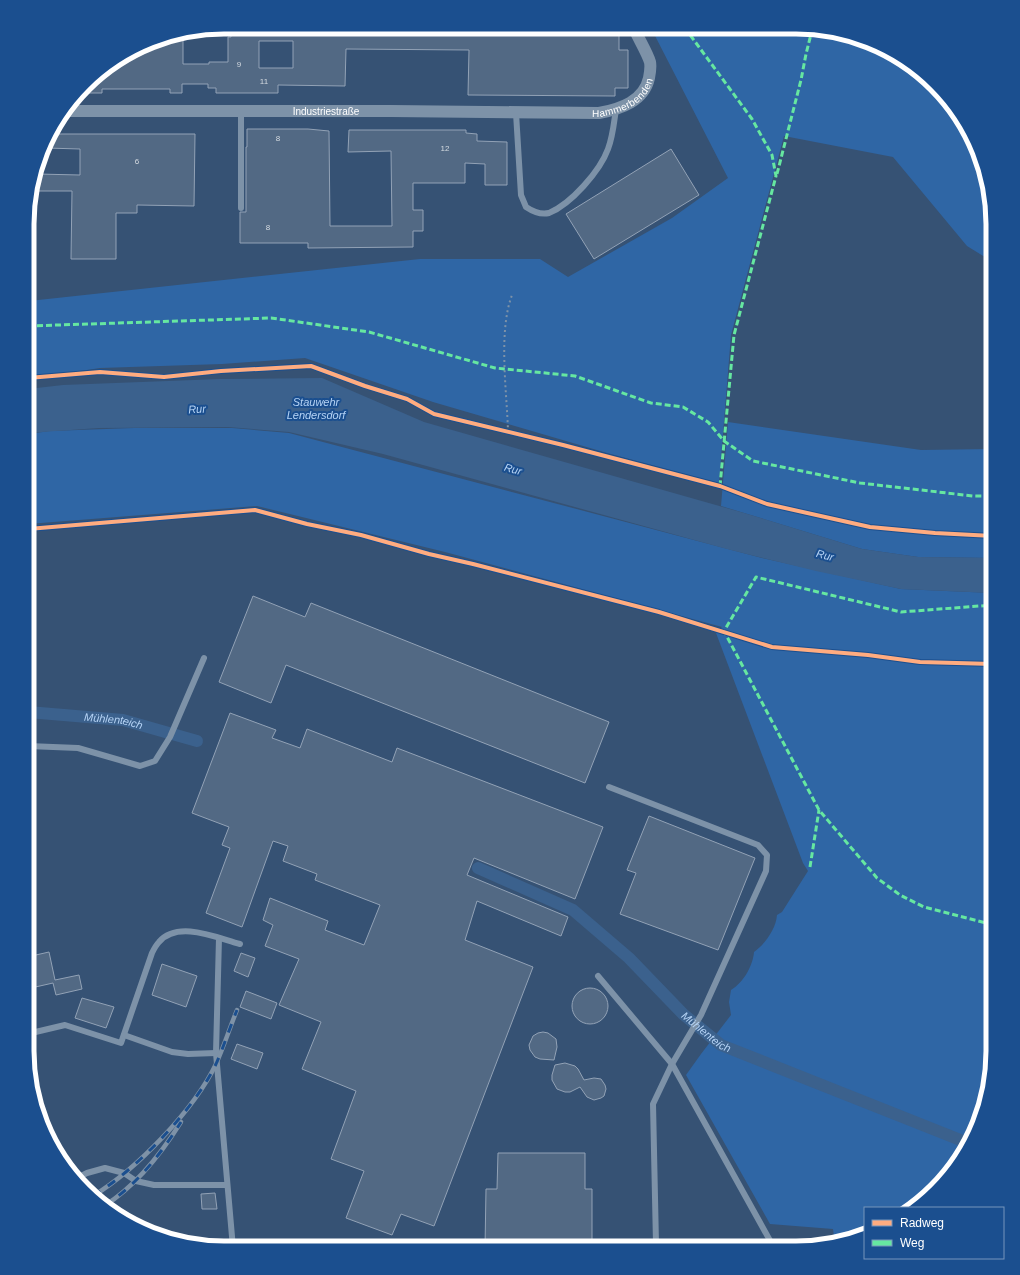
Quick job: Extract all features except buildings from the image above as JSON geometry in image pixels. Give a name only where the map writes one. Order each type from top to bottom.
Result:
[{"type":"street","name":"Hammerbenden","points":[[586,114],[616,109],[630,103],[643,92],[648,85],[650,62],[637,34]]},
{"type":"street","name":"Industriestraße","points":[[71,111],[391,111],[586,114]]},
{"type":"lane","points":[[516,113],[522,195],[526,207],[534,212],[547,213],[564,204],[579,190],[596,169],[608,149],[614,126],[616,109]]},
{"type":"lane","points":[[240,111],[241,208]]},
{"type":"lane","points":[[34,746],[78,748],[140,766],[155,761],[170,737],[204,658]]},
{"type":"lane","points":[[609,787],[758,845],[767,855],[766,871],[701,1016],[672,1064],[652,1104],[656,1241]]},
{"type":"lane","points":[[34,1032],[66,1025],[121,1043],[152,953],[160,941],[172,933],[189,931],[240,944]]},
{"type":"lane","points":[[219,938],[216,1053],[232,1241]]},
{"type":"lane","points":[[598,976],[672,1064],[770,1241]]},
{"type":"lane","points":[[124,1035],[172,1052],[188,1054],[216,1053]]},
{"type":"lane","points":[[81,1176],[105,1168],[124,1173],[136,1181],[154,1185],[227,1185]]},
{"type":"path","points":[[508,432],[504,338],[508,304],[512,295]]},
{"type":"shaded area","points":[[654,34],[808,34],[845,40],[868,48],[912,73],[947,108],[972,152],[980,175],[986,212],[986,258],[967,246],[893,157],[784,136],[731,335],[719,483],[607,453],[433,402],[305,358],[222,364],[100,368],[34,378],[34,300],[420,259],[540,259],[568,277],[672,218],[728,178]]},
{"type":"shaded area","points":[[728,422],[921,450],[986,449],[986,558],[918,557],[862,549],[721,506]]},
{"type":"shaded area","points":[[134,428],[232,428],[289,433],[762,558],[901,589],[986,593],[986,763],[984,766],[986,765],[986,1063],[980,1100],[972,1123],[947,1167],[921,1194],[904,1207],[864,1207],[864,1228],[845,1235],[834,1237],[833,1229],[770,1224],[686,1075],[731,1015],[729,1002],[731,990],[740,983],[747,974],[752,963],[754,952],[769,936],[775,926],[777,915],[782,912],[808,871],[803,863],[716,633],[722,627],[445,552],[257,506],[34,524],[34,433],[50,431]]},
{"type":"water","name":"Stauwehr Lendersdorf","points":[[322,378],[424,422],[744,513],[862,549],[918,557],[986,558],[986,593],[901,589],[816,571],[727,549],[383,454],[289,432],[228,427],[99,428],[34,433],[34,388],[63,385],[220,379]]},
{"type":"waterway","name":"Mühlenteich","points":[[34,713],[123,720],[197,741]]},
{"type":"waterway","name":"Mühlenteich","points":[[478,868],[573,910],[629,958],[683,1014],[721,1045],[963,1141]]},
{"type":"railway","points":[[98,1193],[128,1170],[163,1137],[194,1100],[216,1064],[237,1010]]},
{"type":"railway","points":[[109,1203],[127,1189],[147,1168],[165,1146],[181,1122]]},
{"type":"marked path","points":[[689,34],[752,119],[772,155],[776,176],[734,335],[720,486]]},
{"type":"marked path","points":[[777,174],[811,34]]},
{"type":"marked path","points":[[34,326],[271,318],[369,332],[495,368],[575,376],[651,403],[683,407],[708,422],[724,441],[753,461],[860,483],[973,496],[986,496]]},
{"type":"marked path","points":[[986,606],[901,612],[756,577],[724,631],[819,810],[877,878],[900,895],[924,907],[986,923]]},
{"type":"marked path","points":[[810,867],[819,810]]},
{"type":"cycle path","points":[[34,378],[100,372],[164,377],[221,371],[311,366],[365,386],[407,399],[434,414],[563,445],[720,486],[767,504],[870,527],[986,536]]},
{"type":"cycle path","points":[[34,528],[255,510],[307,524],[361,535],[429,554],[659,612],[772,647],[868,655],[920,662],[986,664]]},
{"type":"water label","name":"Rur","points":[[197,409]]},
{"type":"water label","name":"Rur","points":[[513,469]]},
{"type":"water label","name":"Rur","points":[[825,555]]}]
